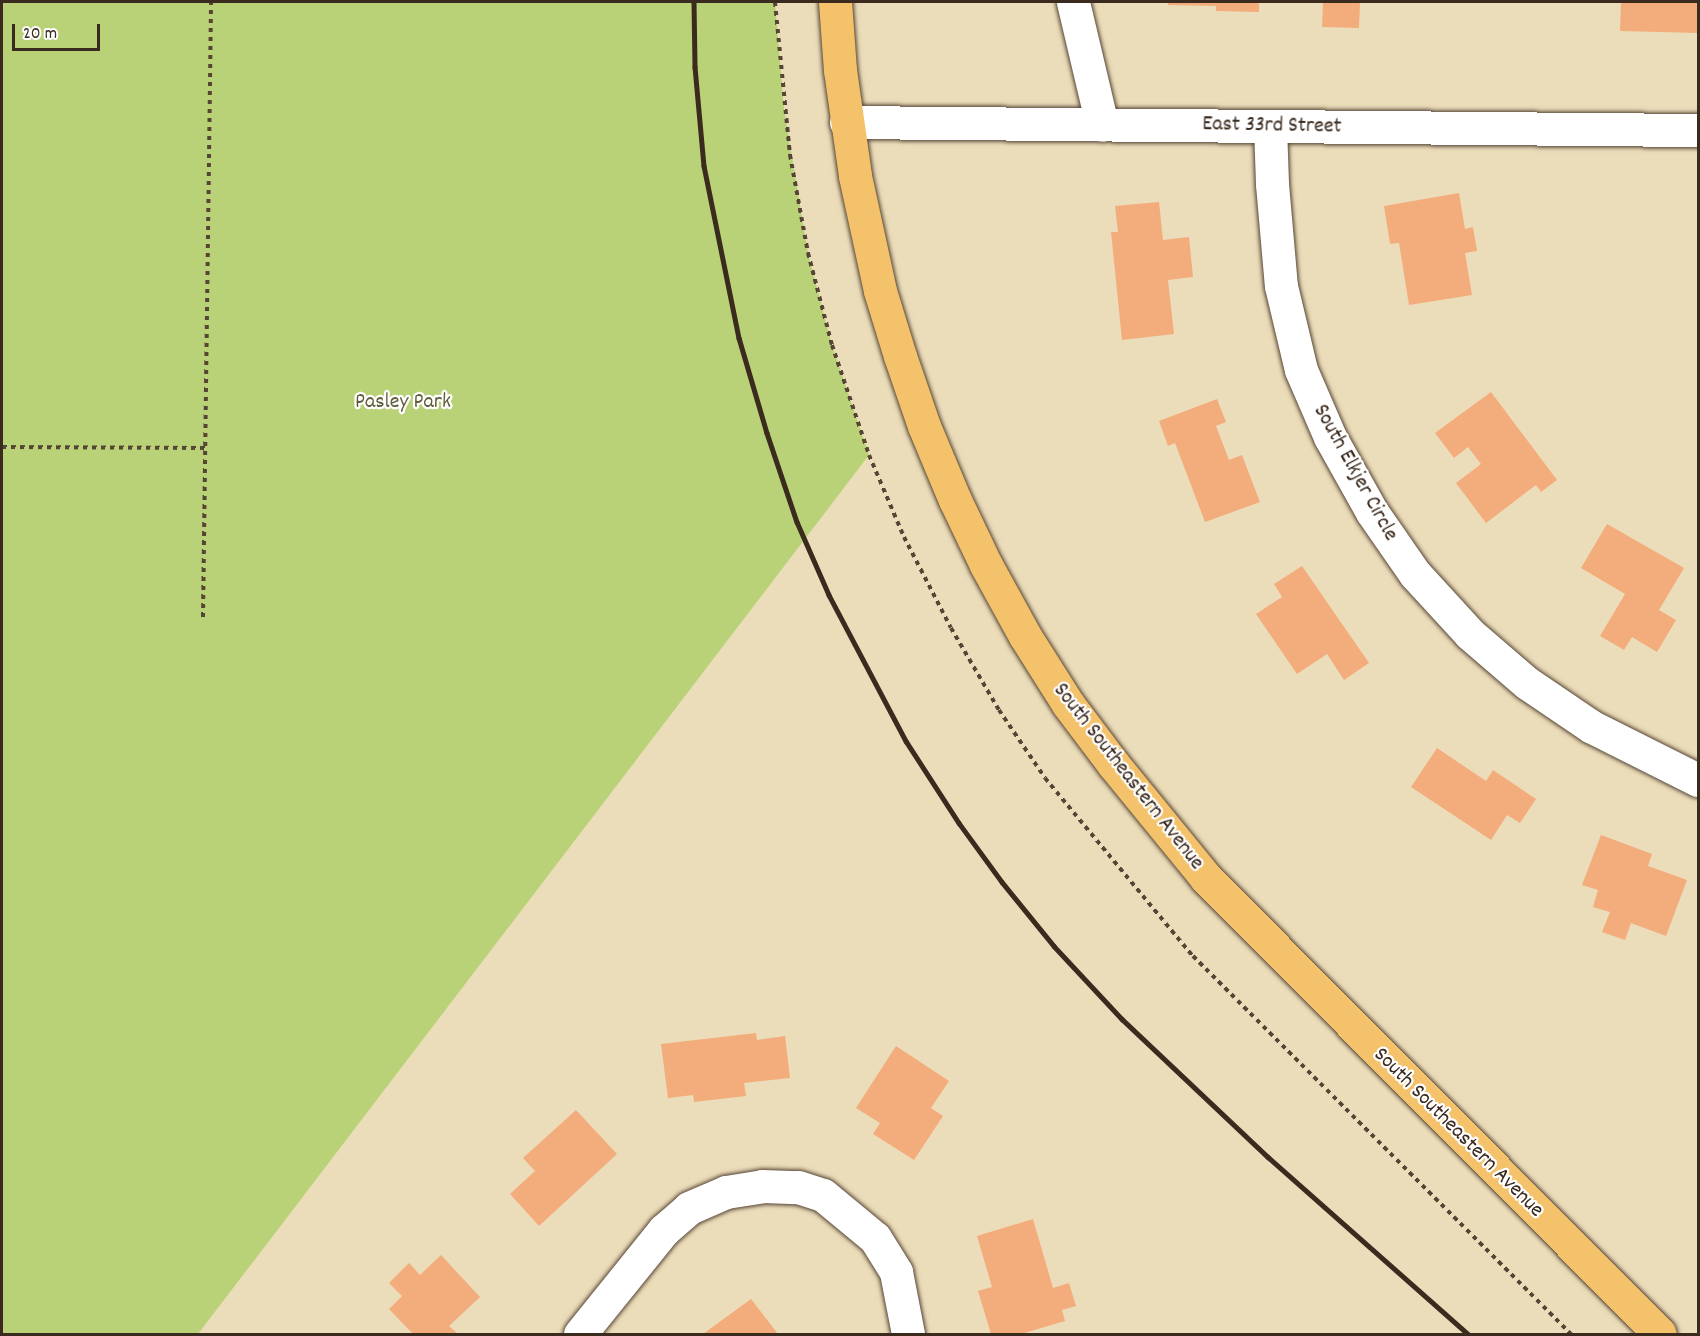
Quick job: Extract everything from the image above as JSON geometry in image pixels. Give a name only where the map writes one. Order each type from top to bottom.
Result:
[{"type":"main road","name":"South Southeastern Avenue","points":[[835,2],[846,122],[857,186],[880,291],[924,426],[986,565],[1025,636],[1068,704],[1157,821],[1206,878],[1660,1335]]},
{"type":"street","points":[[1074,2],[1102,125]]},
{"type":"street","name":"East 33rd Street","points":[[846,122],[1698,130]]},
{"type":"street","name":"South Elkjer Circle","points":[[1270,126],[1272,184],[1281,286],[1300,370],[1330,437],[1372,512],[1415,574],[1470,633],[1527,683],[1592,727],[1698,780]]},
{"type":"street","points":[[580,1335],[664,1230],[689,1208],[726,1192],[762,1186],[798,1187],[823,1195],[875,1238],[896,1272],[908,1335]]},
{"type":"path","points":[[203,617],[211,2]]},
{"type":"path","points":[[775,2],[790,154],[808,253],[832,345],[869,455],[904,537],[951,628],[999,710],[1045,778],[1193,956],[1571,1335]]},
{"type":"path","points":[[2,447],[205,448]]},
{"type":"green space","name":"Pasley Park","points":[[2,2],[775,2],[784,109],[808,253],[832,345],[869,455],[198,1334],[2,1334]]},
{"type":"building","points":[[1168,2],[1259,2],[1259,12],[1216,11],[1216,6],[1168,5]]},
{"type":"building","points":[[1323,2],[1360,2],[1359,28],[1322,27]]},
{"type":"building","points":[[1621,2],[1698,2],[1698,33],[1620,31]]},
{"type":"building","points":[[1459,193],[1465,229],[1473,227],[1477,251],[1465,253],[1472,295],[1409,305],[1399,243],[1390,244],[1384,206]]},
{"type":"building","points":[[1159,202],[1163,240],[1189,237],[1193,277],[1168,280],[1174,334],[1122,340],[1111,232],[1118,232],[1115,206]]},
{"type":"building","points":[[1491,392],[1557,480],[1541,492],[1536,485],[1486,523],[1456,483],[1481,464],[1468,447],[1454,458],[1435,433]]},
{"type":"building","points":[[1217,399],[1226,422],[1216,426],[1229,460],[1242,455],[1260,502],[1205,522],[1175,443],[1168,446],[1159,421]]},
{"type":"building","points":[[1607,524],[1684,568],[1659,610],[1676,620],[1657,652],[1632,637],[1624,650],[1600,636],[1625,594],[1581,568]]},
{"type":"building","points":[[1302,566],[1369,663],[1344,680],[1327,654],[1297,674],[1256,614],[1282,597],[1274,584]]},
{"type":"building","points":[[1437,748],[1486,781],[1493,770],[1536,799],[1520,823],[1507,815],[1491,840],[1411,787]]},
{"type":"building","points":[[1601,835],[1652,854],[1648,866],[1687,880],[1666,936],[1631,923],[1625,940],[1602,932],[1610,912],[1593,907],[1598,890],[1582,885]]},
{"type":"building","points":[[756,1033],[757,1040],[785,1036],[790,1078],[744,1083],[746,1096],[694,1102],[693,1095],[668,1098],[661,1044]]},
{"type":"building","points":[[896,1046],[949,1081],[931,1108],[943,1116],[914,1160],[873,1134],[880,1123],[856,1108]]},
{"type":"building","points":[[576,1110],[617,1154],[539,1226],[510,1194],[535,1171],[523,1158]]},
{"type":"building","points":[[1033,1219],[1053,1288],[1069,1283],[1076,1306],[1062,1310],[1065,1321],[1021,1334],[991,1334],[978,1291],[992,1287],[977,1236]]},
{"type":"building","points":[[441,1255],[480,1297],[449,1326],[458,1334],[413,1334],[389,1309],[402,1296],[389,1283],[409,1263],[420,1275]]},
{"type":"building","points":[[751,1299],[778,1334],[703,1334]]},
{"type":"railway","points":[[694,2],[695,67],[704,166],[739,338],[767,433],[797,522],[829,595],[906,741],[959,823],[1002,882],[1054,946],[1122,1019],[1268,1157],[1468,1334]]}]
